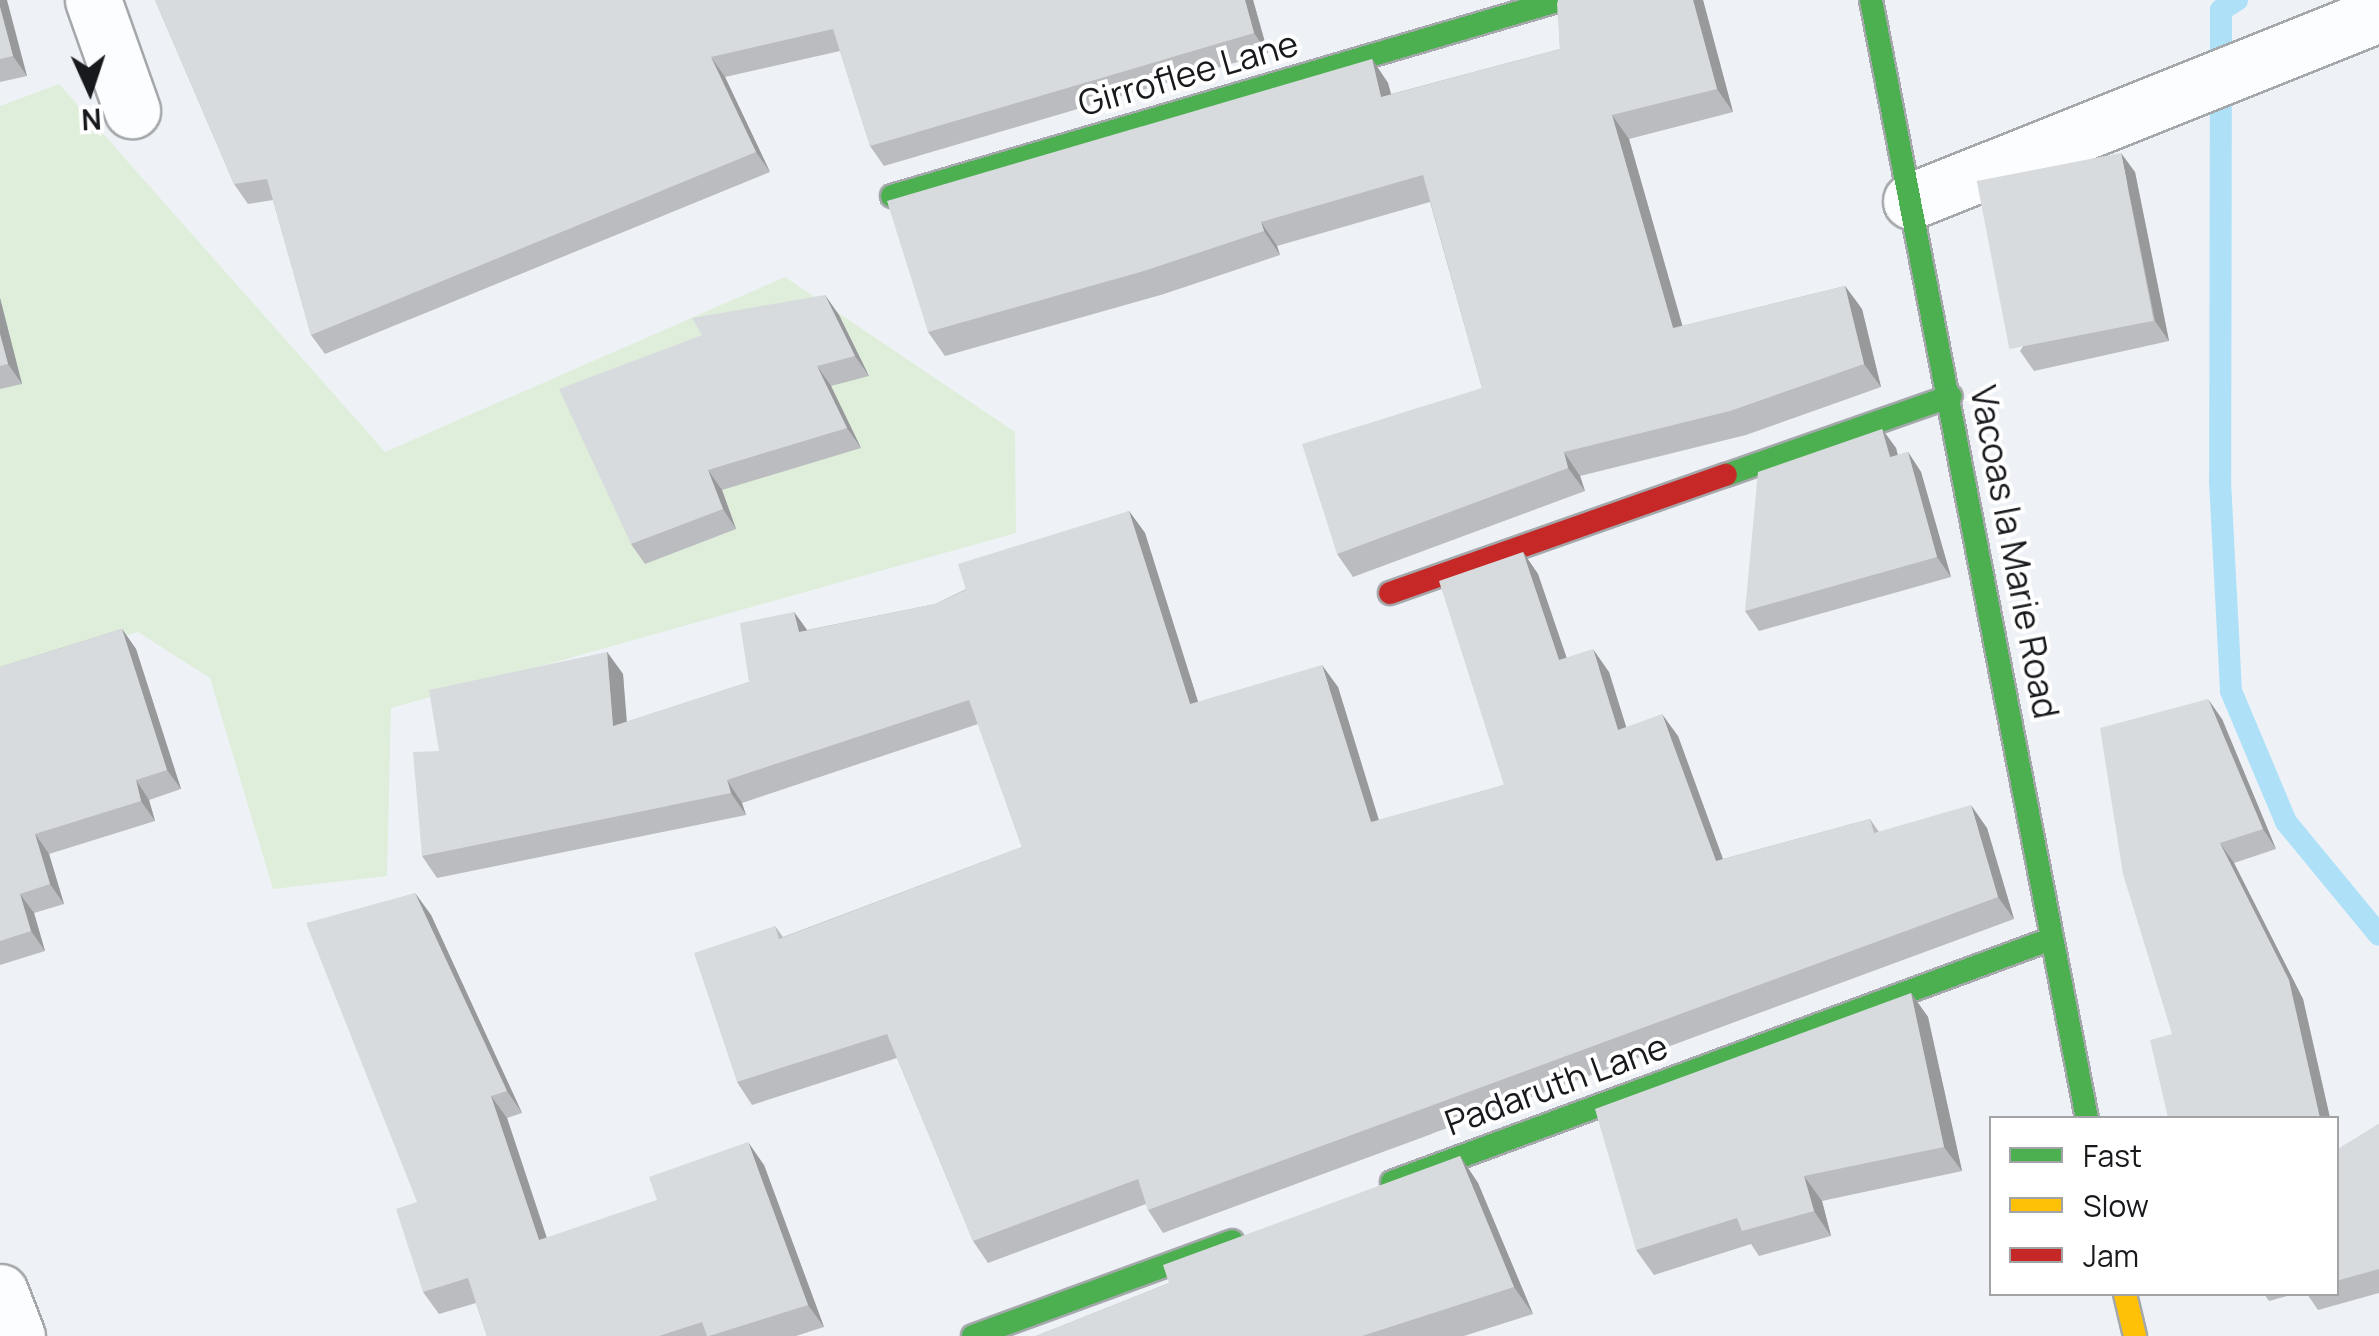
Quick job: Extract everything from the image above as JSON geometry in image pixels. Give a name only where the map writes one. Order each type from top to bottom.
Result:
[{"type":"street","points":[[93,0],[132,110]]},
{"type":"street","name":"Girroflee Lane","points":[[892,196],[1560,0]]},
{"type":"street","name":"Vacoas la Marie Road","points":[[1871,0],[1951,396],[2087,1116]]},
{"type":"street","points":[[1911,200],[2158,106],[2379,14]]},
{"type":"street","points":[[1390,593],[1951,396]]},
{"type":"street","name":"Padaruth Lane","points":[[1363,1192],[2051,939]]},
{"type":"street","points":[[973,1336],[1252,1233]]},
{"type":"street","points":[[0,1292],[17,1336]]},
{"type":"street","points":[[2126,1296],[2135,1336]]},
{"type":"green space","points":[[59,84],[385,452],[785,277],[1015,432],[1016,533],[391,708],[387,876],[273,889],[210,678],[138,632],[0,671],[0,106]]},
{"type":"building","points":[[155,0],[1245,0],[1254,33],[870,146],[833,29],[711,57],[756,152],[311,335],[267,179],[234,184]]},
{"type":"building","points":[[1558,0],[1693,0],[1717,89],[1612,115],[1673,328],[1845,286],[1864,364],[1730,411],[1564,452],[1568,468],[1337,554],[1302,444],[1482,388],[1423,175],[1261,222],[1264,231],[1147,270],[928,332],[887,201],[1372,59],[1381,97],[1560,49]]},
{"type":"building","points":[[0,7],[13,56],[0,59]]},
{"type":"building","points":[[2121,153],[2154,321],[2009,349],[1977,181]]},
{"type":"building","points":[[825,295],[855,356],[817,366],[847,428],[708,470],[723,509],[631,544],[559,389],[702,335],[692,318]]},
{"type":"building","points":[[0,334],[8,364],[0,366]]},
{"type":"building","points":[[1882,429],[1890,457],[1908,452],[1937,557],[1745,611],[1758,472]]},
{"type":"building","points":[[1129,511],[1190,704],[1322,665],[1371,822],[1504,785],[1439,581],[1523,552],[1559,660],[1593,649],[1618,730],[1662,714],[1716,861],[1870,819],[1874,833],[1971,805],[1998,897],[1148,1210],[1138,1179],[973,1241],[887,1034],[737,1082],[694,953],[775,926],[779,939],[1022,847],[969,700],[727,780],[731,793],[422,856],[413,752],[439,751],[429,690],[607,652],[613,726],[749,682],[740,623],[794,612],[799,632],[935,604],[966,590],[958,564]]},
{"type":"building","points":[[122,629],[167,770],[136,780],[141,801],[35,834],[50,884],[20,894],[31,931],[0,941],[0,667]]},
{"type":"building","points":[[2208,699],[2263,829],[2220,843],[2289,980],[2320,1116],[2168,1116],[2150,1040],[2172,1034],[2123,874],[2100,728]]},
{"type":"building","points":[[415,893],[507,1091],[491,1096],[539,1240],[657,1200],[649,1177],[748,1142],[808,1305],[709,1336],[702,1322],[659,1336],[487,1336],[468,1278],[423,1292],[396,1209],[417,1202],[306,923]]},
{"type":"building","points":[[1911,993],[1944,1147],[1804,1176],[1814,1211],[1742,1231],[1737,1218],[1636,1250],[1595,1109]]},
{"type":"building","points":[[2379,1124],[2379,1269],[2339,1280],[2339,1148]]},
{"type":"building","points":[[1460,1156],[1514,1287],[1362,1336],[1036,1336],[1169,1283],[1163,1265]]},
{"type":"waterway","points":[[2237,0],[2221,10],[2220,481],[2231,691],[2286,822],[2379,935]]},
{"type":"traffic: fast","points":[[892,196],[1560,0]]},
{"type":"traffic: fast","points":[[1871,0],[2087,1116]]},
{"type":"traffic: fast","points":[[1726,475],[1951,396]]},
{"type":"traffic: fast","points":[[1392,1182],[2051,939]]},
{"type":"traffic: fast","points":[[973,1336],[1232,1241]]},
{"type":"traffic: slow","points":[[2125,1296],[2135,1336]]},
{"type":"traffic: jam","points":[[1390,593],[1726,475]]}]
